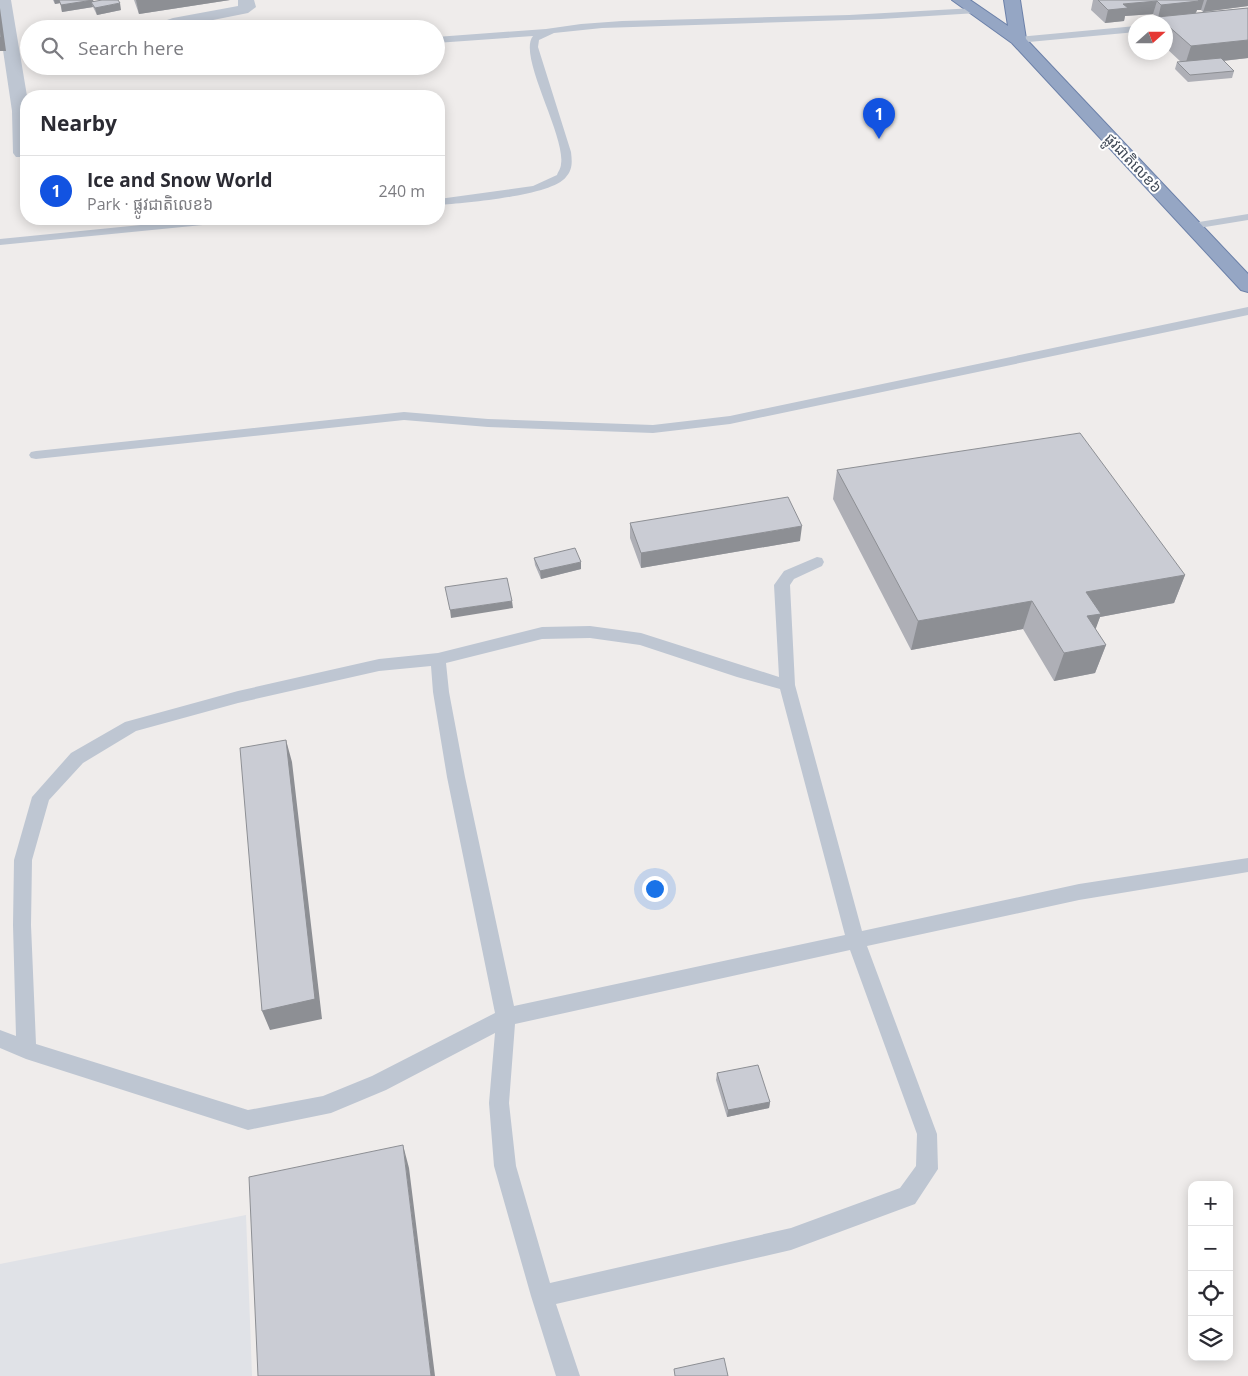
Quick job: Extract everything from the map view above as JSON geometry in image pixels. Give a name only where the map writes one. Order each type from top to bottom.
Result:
[{"type":"highway","name":"ផ្លូវជាតិលេខ៦","points":[[960,0],[1018,40],[1248,286]]},
{"type":"highway","points":[[1012,0],[1018,40]]},
{"type":"street","points":[[3,0],[20,105]]},
{"type":"street","points":[[189,20],[243,10],[248,7],[246,0]]},
{"type":"lane","points":[[445,39],[545,32],[579,27],[974,11]]},
{"type":"lane","points":[[1018,40],[1128,29]]},
{"type":"lane","points":[[445,201],[536,189],[561,177],[567,163],[554,109],[532,45],[533,40],[545,32]]},
{"type":"lane","points":[[1193,226],[1248,217]]},
{"type":"lane","points":[[0,242],[172,225]]},
{"type":"lane","points":[[36,455],[404,416],[488,423],[644,429],[692,425],[730,420],[1248,311]]},
{"type":"lane","points":[[542,1296],[791,1239],[907,1196],[927,1169],[927,1134],[856,942],[787,685],[782,585],[790,575],[817,562]]},
{"type":"lane","points":[[26,1050],[22,925],[23,860],[41,797],[77,758],[131,726],[238,697],[380,665],[438,659],[542,633],[590,632],[642,639],[787,685]]},
{"type":"lane","points":[[438,659],[441,692],[456,777],[506,1017],[499,1103],[505,1166],[542,1296],[568,1376]]},
{"type":"lane","points":[[0,1039],[26,1050],[248,1120],[324,1106],[379,1083],[506,1017],[1079,892],[1248,865]]},
{"type":"shaded area","points":[[246,1215],[252,1376],[0,1376],[0,1264]]},
{"type":"building","points":[[59,0],[93,0],[61,5]]},
{"type":"building","points":[[118,0],[120,3],[95,8],[91,2]]},
{"type":"building","points":[[1098,0],[1199,1],[1161,5],[1157,1],[1123,4],[1128,8],[1108,10]]},
{"type":"building","points":[[1248,8],[1248,40],[1191,46],[1173,30],[1173,15]]},
{"type":"building","points":[[1221,58],[1234,71],[1190,75],[1177,62]]},
{"type":"building","points":[[1080,433],[1185,575],[1086,592],[1101,614],[1087,616],[1106,645],[1064,653],[1032,601],[918,621],[837,470]]},
{"type":"building","points":[[788,497],[802,526],[641,553],[630,523]]},
{"type":"building","points":[[575,548],[581,562],[540,571],[534,558]]},
{"type":"building","points":[[507,578],[512,601],[450,610],[445,587]]},
{"type":"building","points":[[286,740],[315,999],[262,1011],[240,748]]},
{"type":"building","points":[[758,1065],[770,1102],[728,1110],[717,1073]]},
{"type":"building","points":[[403,1145],[431,1376],[258,1376],[249,1177]]},
{"type":"building","points":[[724,1358],[728,1376],[675,1376],[674,1369]]},
{"type":"place","name":"Ice and Snow World","points":[[879,139]]}]
